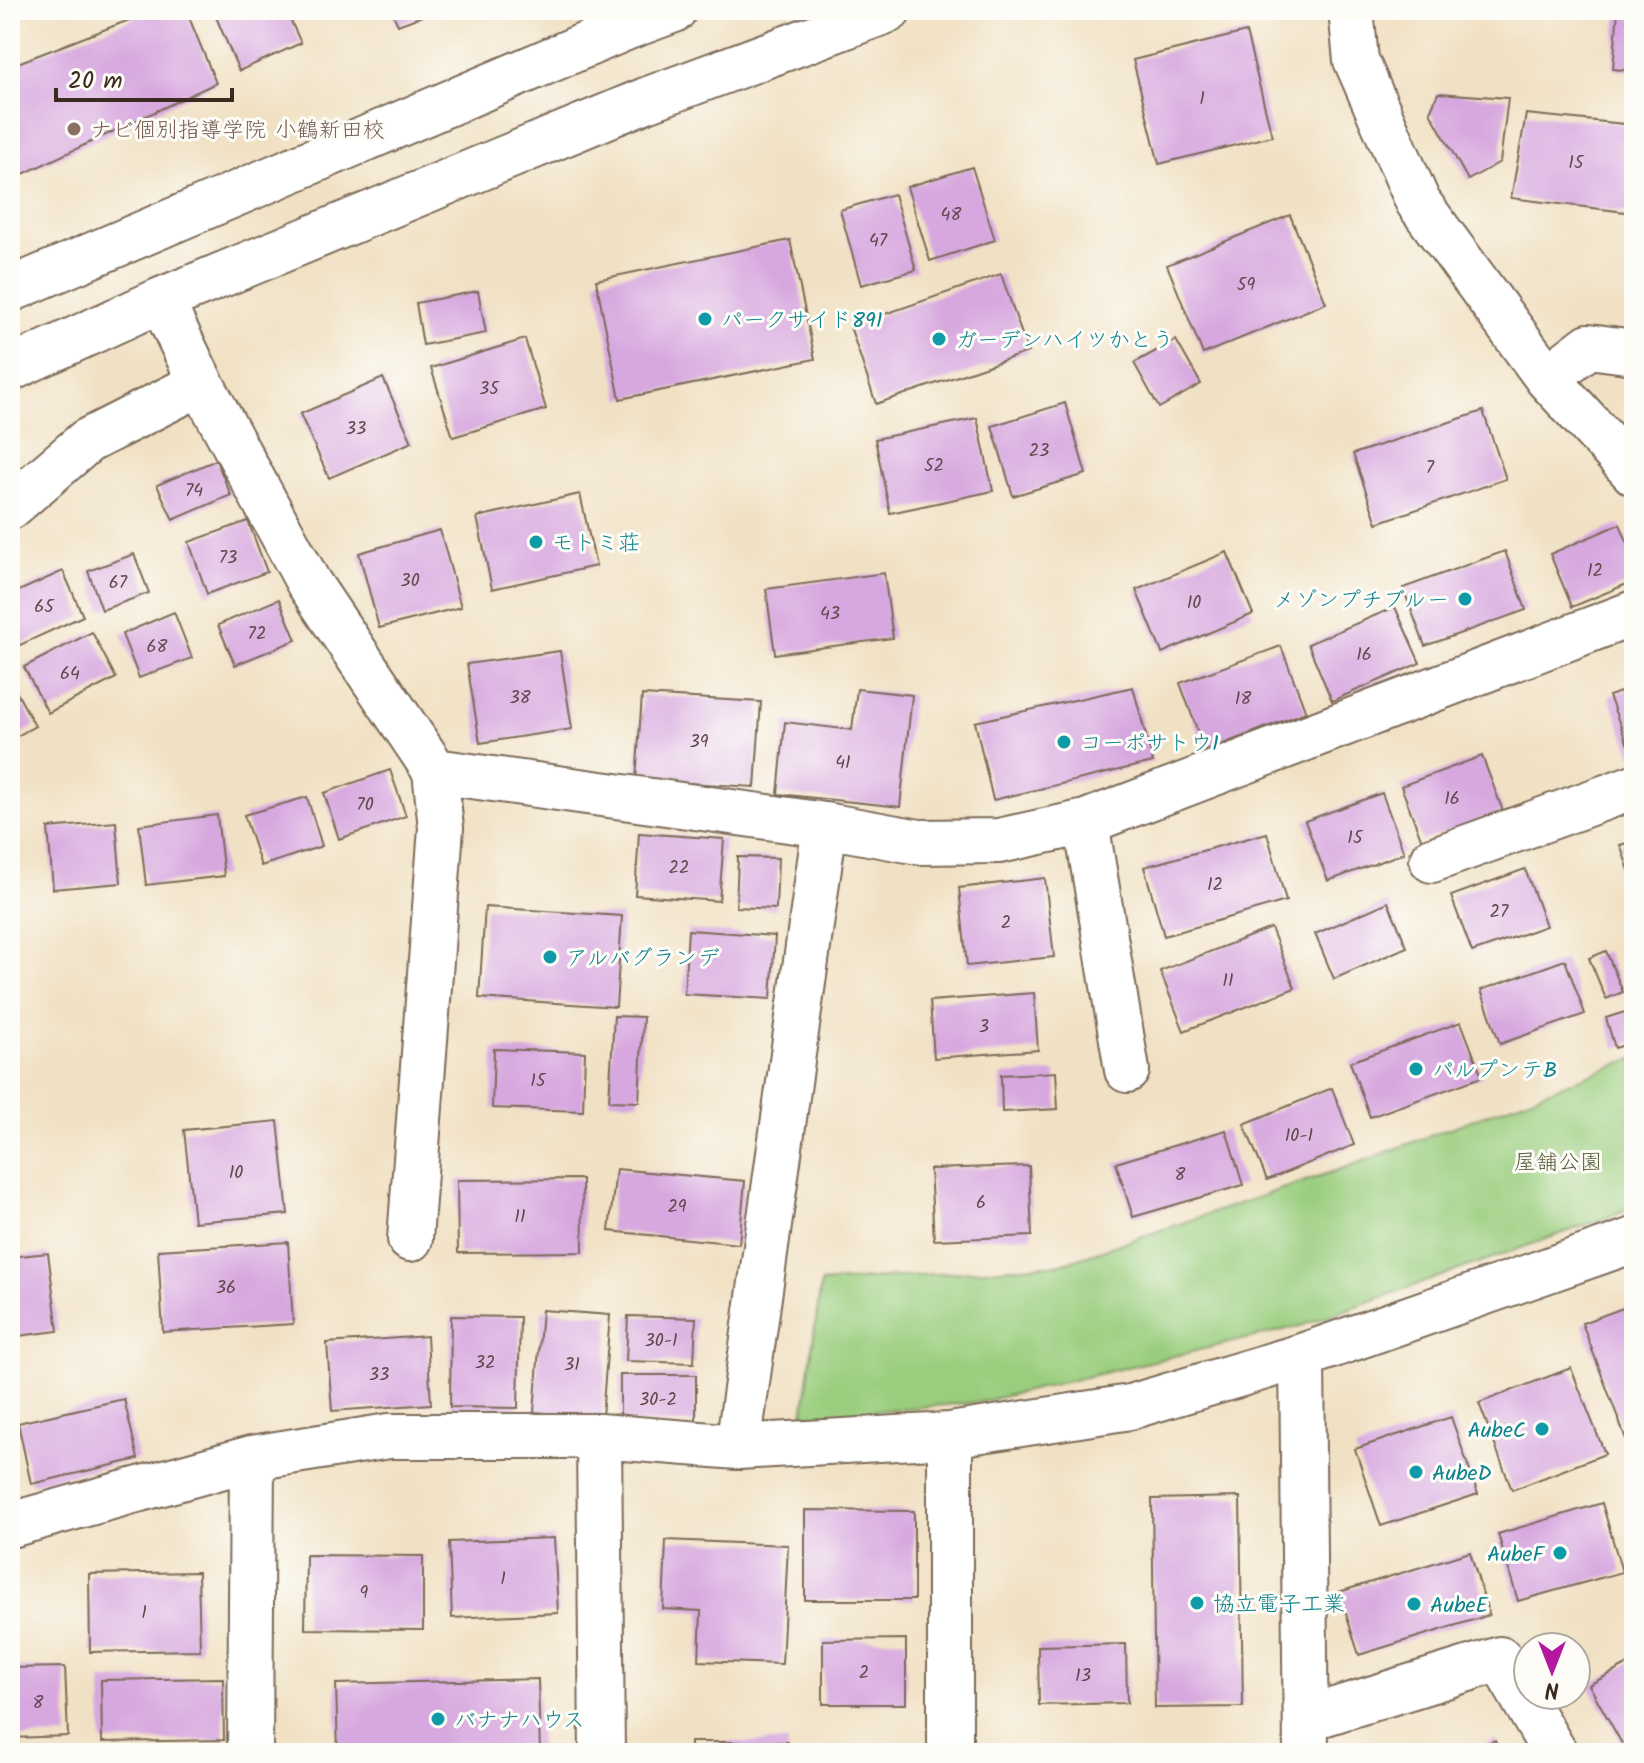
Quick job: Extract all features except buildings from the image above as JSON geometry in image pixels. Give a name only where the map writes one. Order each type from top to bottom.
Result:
[{"type":"street","points":[[10,290],[628,18],[674,10]]},
{"type":"street","points":[[10,369],[161,300],[646,100],[889,10]]},
{"type":"street","points":[[1351,10],[1356,60],[1418,202],[1547,378],[1634,473]]},
{"type":"street","points":[[161,300],[201,383],[308,582],[435,771],[441,828],[410,1239]]},
{"type":"street","points":[[1547,378],[1589,346],[1634,352]]},
{"type":"street","points":[[10,507],[87,441],[201,383]]},
{"type":"street","points":[[435,771],[825,825],[919,842],[999,841],[1086,822],[1634,613]]},
{"type":"street","points":[[1432,860],[1634,787]]},
{"type":"street","points":[[1086,822],[1127,1070]]},
{"type":"street","points":[[738,1447],[825,825]]},
{"type":"street","points":[[10,1525],[252,1458],[389,1436],[599,1436],[738,1447],[950,1435],[1130,1407],[1302,1356],[1634,1240]]},
{"type":"street","points":[[1302,1356],[1306,1736],[1500,1659],[1555,1753]]},
{"type":"street","points":[[950,1435],[950,1753]]},
{"type":"street","points":[[599,1436],[602,1753]]},
{"type":"street","points":[[250,1753],[252,1458]]},
{"type":"green space","name":"屋舗公園","points":[[1634,1058],[1634,1208],[1300,1326],[980,1402],[803,1417],[821,1283],[1061,1264],[1353,1165]]},
{"type":"place","name":"ナビ個別指導学院 小鶴新田校","points":[[74,129]]},
{"type":"place","name":"パークサイド891","points":[[705,319]]},
{"type":"place","name":"ガーデンハイツかとう","points":[[939,339]]},
{"type":"place","name":"モトミ荘","points":[[536,542]]},
{"type":"place","name":"メゾンプチブルー","points":[[1465,599]]},
{"type":"place","name":"コーポサトウ1","points":[[1064,742]]},
{"type":"place","name":"アルバグランデ","points":[[550,957]]},
{"type":"place","name":"パルプンテB","points":[[1416,1069]]},
{"type":"place","name":"AubeC","points":[[1542,1429]]},
{"type":"place","name":"AubeD","points":[[1416,1472]]},
{"type":"place","name":"AubeF","points":[[1560,1553]]},
{"type":"place","name":"協立電子工業","points":[[1197,1603]]},
{"type":"place","name":"AubeE","points":[[1414,1604]]},
{"type":"place","name":"バナナハウス","points":[[438,1719]]}]
